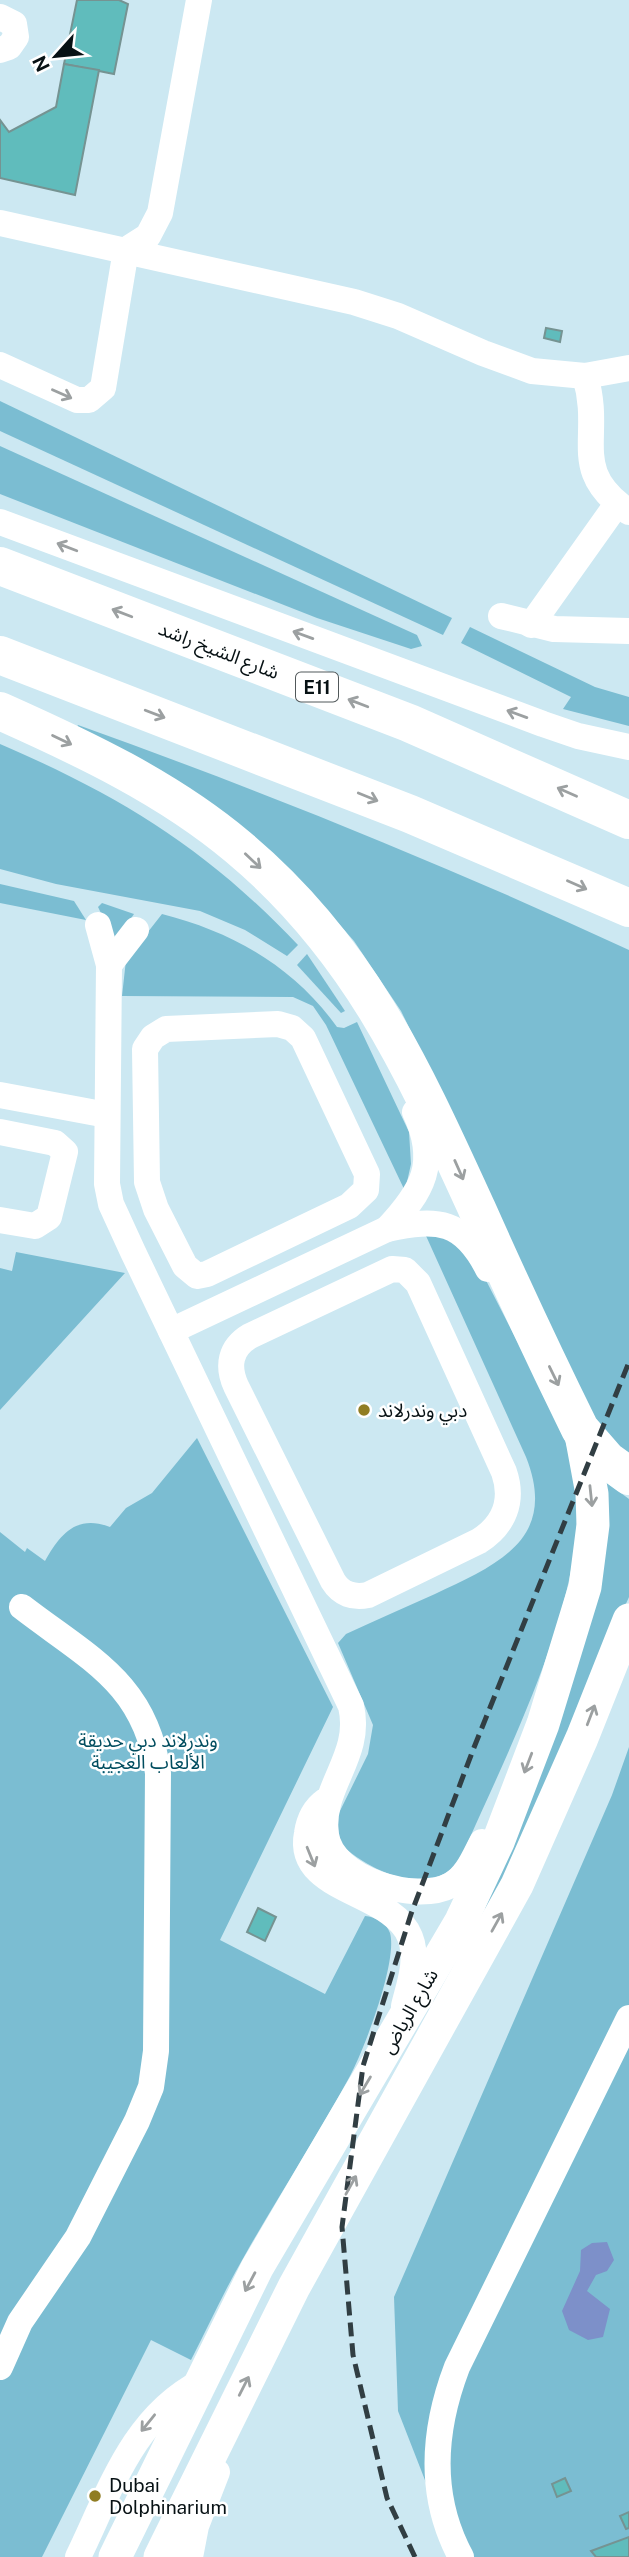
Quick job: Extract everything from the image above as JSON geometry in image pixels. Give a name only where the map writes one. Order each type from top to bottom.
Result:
[{"type":"highway","name":"شارع الشيخ راشد","points":[[0,566],[409,723],[629,820]]},
{"type":"highway","points":[[0,655],[398,809],[629,908]]},
{"type":"highway","points":[[0,711],[94,756],[193,813],[238,847],[278,884],[330,941],[395,1036],[580,1429],[607,1460],[629,1476]]},
{"type":"main road","name":"شارع الرياض","points":[[115,2557],[272,2241],[461,1921],[489,1863],[573,1630],[591,1556],[592,1494],[580,1429]]},
{"type":"main road","name":"شارع الرياض","points":[[160,2557],[294,2287],[532,1854],[629,1620]]},
{"type":"main road","points":[[439,2024],[441,2008],[466,1951],[466,1936],[461,1921]]},
{"type":"main road","points":[[131,2557],[173,2439]]},
{"type":"street","points":[[0,365],[77,400],[95,398],[104,381],[126,250],[148,236],[160,213],[199,0]]},
{"type":"street","points":[[0,17],[14,24],[16,37],[9,47],[0,50]]},
{"type":"street","points":[[0,223],[354,302],[398,316],[483,354],[532,371],[585,376],[629,368]]},
{"type":"street","points":[[531,625],[623,508],[601,489],[592,469],[594,415],[585,376]]},
{"type":"street","points":[[0,522],[566,732],[629,747]]},
{"type":"street","points":[[501,616],[531,625],[585,632],[629,631]]},
{"type":"street","points":[[98,925],[109,965],[108,1194],[253,1505],[351,1706],[355,1732],[329,1798],[326,1837],[341,1864],[354,1872],[446,1909],[461,1921]]},
{"type":"street","points":[[109,965],[136,930]]},
{"type":"street","points":[[278,1024],[292,1028],[303,1038],[367,1174],[362,1197],[349,1206],[202,1276],[188,1271],[169,1234],[151,1195],[146,1167],[144,1057],[148,1042],[159,1032],[174,1028],[278,1024]]},
{"type":"street","points":[[387,1228],[418,1191],[427,1159],[424,1134],[402,1080],[395,1036]]},
{"type":"street","points":[[0,1095],[107,1115]]},
{"type":"street","points":[[0,1132],[59,1144],[65,1152],[49,1217],[35,1226],[0,1220]]},
{"type":"street","points":[[171,1331],[387,1228],[428,1222],[445,1225],[461,1233],[481,1255],[511,1311],[535,1336]]},
{"type":"street","points":[[133,1252],[169,1234]]},
{"type":"street","points":[[405,1269],[418,1283],[505,1472],[508,1502],[501,1521],[479,1541],[368,1595],[354,1596],[342,1591],[333,1581],[287,1489],[232,1378],[233,1353],[250,1336],[386,1271],[405,1269]]},
{"type":"street","points":[[253,1505],[287,1489]]},
{"type":"street","points":[[0,2367],[20,2322],[78,2237],[137,2120],[151,2087],[156,2051],[158,1773],[155,1746],[145,1720],[122,1686],[22,1607]]},
{"type":"street","points":[[329,1798],[319,1806],[309,1823],[306,1836],[312,1863],[331,1881],[392,1913],[411,1938],[412,1969],[399,2029]]},
{"type":"street","points":[[405,1892],[429,1892],[454,1883],[471,1863],[494,1819],[513,1802]]},
{"type":"street","points":[[461,2557],[447,2524],[439,2492],[436,2460],[446,2397],[457,2367],[629,2018]]},
{"type":"street","points":[[78,2557],[136,2438],[172,2399],[201,2382]]},
{"type":"street","points":[[190,2557],[196,2526],[218,2469],[221,2432]]},
{"type":"green space","points":[[0,401],[452,618],[443,635],[0,431]]},
{"type":"green space","points":[[0,446],[417,635],[422,646],[411,649],[317,618],[0,494]]},
{"type":"green space","points":[[470,627],[595,687],[629,697],[629,726],[563,709],[571,697],[461,643]]},
{"type":"green space","points":[[78,725],[356,831],[629,950],[629,1457],[593,1418],[401,1011],[354,941],[298,878],[76,729]]},
{"type":"green space","points":[[0,744],[85,784],[160,828],[230,880],[298,945],[287,956],[245,930],[200,911],[56,884],[0,869]]},
{"type":"green space","points":[[0,884],[74,901],[86,920],[0,903]]},
{"type":"green space","points":[[102,903],[134,914],[115,942],[98,907]]},
{"type":"green space","points":[[162,914],[213,931],[260,955],[302,987],[337,1027],[344,1028],[357,1022],[409,1132],[411,1164],[405,1191],[326,1025],[313,1006],[293,997],[122,996],[126,960]]},
{"type":"green space","points":[[307,954],[345,1011],[341,1013],[297,965]]},
{"type":"green space","points":[[422,1227],[471,1251],[560,1425],[572,1469],[577,1514],[574,1555],[565,1599],[551,1644],[515,1736],[460,1860],[447,1872],[416,1880],[400,1877],[367,1864],[340,1844],[337,1817],[368,1754],[373,1725],[338,1643],[346,1634],[458,1583],[499,1560],[516,1546],[528,1529],[534,1509],[534,1486],[526,1457]]},
{"type":"green space","points":[[16,1252],[125,1273],[0,1410],[0,1268],[12,1271]]},
{"type":"green space","name":"وندرلاند دبي حديقة الألعاب العجيبة","points":[[197,1438],[333,1707],[220,1940],[325,1994],[365,1916],[380,1921],[390,1933],[389,1964],[371,2027],[350,2076],[238,2268],[191,2360],[151,2340],[42,2557],[0,2557],[0,1532],[25,1552],[27,1548],[45,1561],[57,1542],[71,1529],[88,1523],[110,1527],[126,1508],[152,1493]]},
{"type":"green space","points":[[606,1482],[629,1499],[629,1597],[489,1911],[482,1907]]},
{"type":"green space","points":[[629,1747],[629,2557],[455,2557],[398,2411],[394,2297],[612,1795]]},
{"type":"shaded area","points":[[607,2242],[614,2260],[607,2271],[596,2275],[587,2291],[610,2309],[603,2337],[588,2340],[569,2330],[562,2311],[580,2271],[581,2250],[592,2243]]},
{"type":"building","points":[[77,0],[119,0],[128,4],[114,74],[64,64]]},
{"type":"building","points":[[64,64],[99,70],[75,195],[0,178],[0,120],[9,132],[56,107]]},
{"type":"building","points":[[546,328],[562,331],[560,342],[544,338]]},
{"type":"building","points":[[258,1908],[276,1917],[265,1941],[247,1932]]},
{"type":"building","points":[[565,2478],[571,2491],[557,2497],[552,2484]]},
{"type":"building","points":[[629,2512],[629,2528],[626,2529],[620,2516]]},
{"type":"building","points":[[629,2537],[629,2557],[596,2557],[591,2551]]},
{"type":"railway","points":[[415,2557],[387,2498],[353,2355],[342,2227],[363,2066],[411,1914],[473,1750],[629,1362]]},
{"type":"place","name":"دبي وندرلاند","points":[[364,1410]]},
{"type":"place","name":"Dubai Dolphinarium","points":[[95,2496]]}]
